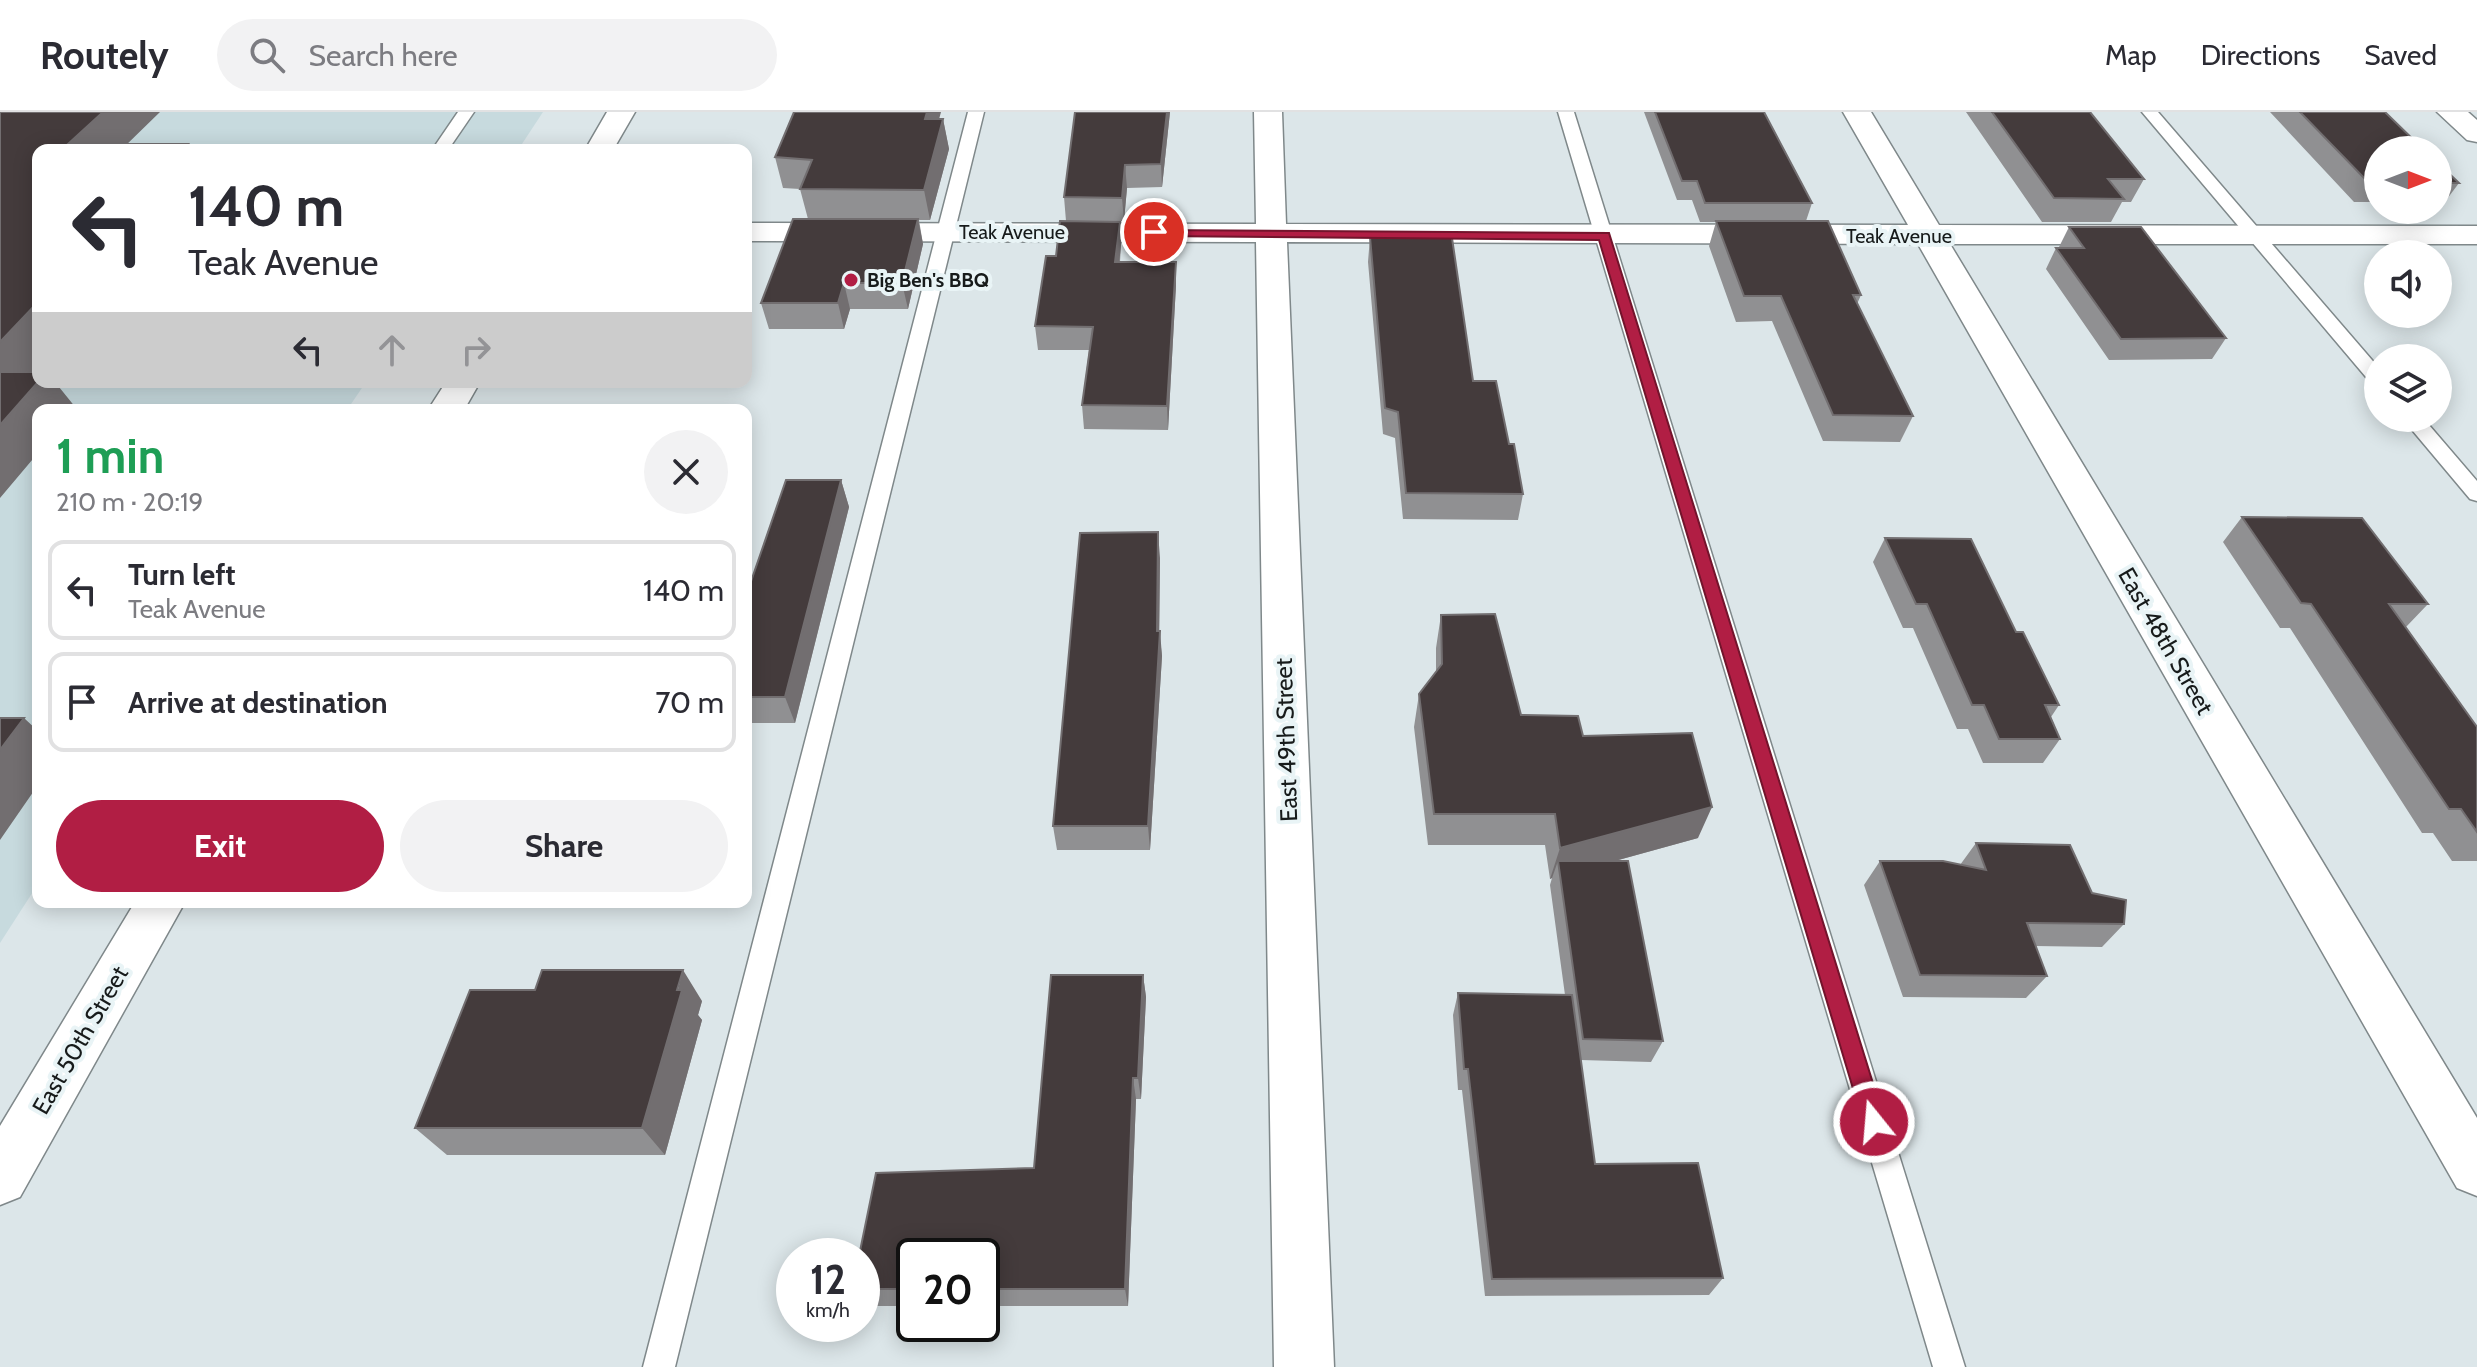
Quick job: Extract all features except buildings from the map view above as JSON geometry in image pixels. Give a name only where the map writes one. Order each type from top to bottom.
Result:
[{"type":"street","points":[[602,144],[621,112]]},
{"type":"street","name":"East 49th Street","points":[[1268,112],[1304,1367]]},
{"type":"street","name":"East 48th Street","points":[[1857,112],[2477,1169]]},
{"type":"street","points":[[2451,112],[2477,134]]},
{"type":"street","name":"Teak Avenue","points":[[752,232],[1272,232],[1604,236],[2477,235]]},
{"type":"street","name":"East 50th Street","points":[[0,1178],[158,908]]},
{"type":"lane","points":[[444,144],[466,112]]},
{"type":"lane","points":[[659,1367],[976,112]]},
{"type":"lane","points":[[1566,112],[1949,1367]]},
{"type":"lane","points":[[2150,112],[2364,363]]},
{"type":"lane","points":[[2424,432],[2477,494]]},
{"type":"shaded area","points":[[0,112],[543,112],[522,144],[32,144],[32,388],[362,388],[351,404],[32,404],[32,893],[0,943]]},
{"type":"place","name":"Big Ben's BBQ","points":[[851,280]]},
{"type":"route","points":[[1154,232],[1604,236],[1874,1122]]}]
